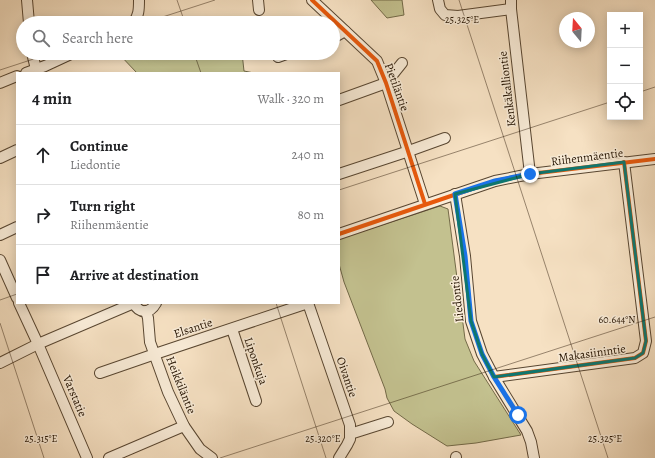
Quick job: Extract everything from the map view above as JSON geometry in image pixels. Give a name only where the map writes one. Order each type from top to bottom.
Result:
[{"type":"street","points":[[27,0],[29,16]]},
{"type":"street","points":[[137,16],[139,0]]},
{"type":"street","name":"Pietiläntie","points":[[312,0],[329,16]]},
{"type":"street","points":[[438,0],[440,10],[445,15],[458,16],[511,5]]},
{"type":"street","name":"Kenkäkalliontie","points":[[511,5],[530,174]]},
{"type":"street","name":"Pietiläntie","points":[[340,26],[377,61],[386,83],[426,204]]},
{"type":"street","points":[[340,34],[345,31]]},
{"type":"street","points":[[32,60],[33,72],[58,60]]},
{"type":"street","points":[[340,100],[386,83],[402,63]]},
{"type":"street","points":[[0,83],[16,76]]},
{"type":"street","points":[[340,174],[445,138]]},
{"type":"street","points":[[0,158],[16,150]]},
{"type":"street","name":"Riihenmäentie","points":[[340,234],[495,181],[530,174],[655,159]]},
{"type":"street","name":"Makasiinintie","points":[[494,377],[635,358],[644,353],[646,341],[624,162]]},
{"type":"street","name":"Liedontie","points":[[455,194],[465,256],[471,321],[482,354],[494,377],[527,430],[534,458]]},
{"type":"street","points":[[0,235],[16,227]]},
{"type":"street","name":"Varstatie","points":[[0,260],[16,296]]},
{"type":"street","name":"Varstatie","points":[[20,304],[87,458]]},
{"type":"street","points":[[0,363],[38,344],[132,304]]},
{"type":"street","points":[[135,304],[138,309],[146,311],[153,308],[155,304]]},
{"type":"street","name":"Elsantie","points":[[100,373],[305,304]]},
{"type":"street","name":"Oivantie","points":[[308,304],[350,425],[350,434]]},
{"type":"street","name":"Heikkiläntie","points":[[146,311],[150,342],[168,392],[184,426],[200,449],[212,458]]},
{"type":"street","name":"Liponkuja","points":[[232,329],[256,401]]},
{"type":"street","points":[[339,458],[347,446],[350,439],[350,434],[388,422]]},
{"type":"street","points":[[109,458],[184,426]]},
{"type":"highlighted area","points":[[624,162],[646,341],[643,353],[635,358],[494,377],[482,354],[471,321],[455,194],[530,174]]},
{"type":"shaded area","points":[[371,0],[402,0],[404,15],[387,18]]},
{"type":"shaded area","points":[[125,60],[243,60],[244,71],[249,72],[136,72]]},
{"type":"shaded area","points":[[440,206],[448,209],[465,339],[474,361],[521,435],[476,443],[447,446],[394,411],[387,398],[385,389],[344,282],[340,268],[340,239]]},
{"type":"cycle path","points":[[312,0],[329,16]]},
{"type":"cycle path","points":[[340,26],[377,61],[386,83],[425,204]]},
{"type":"cycle path","points":[[340,234],[495,181],[530,174],[655,159]]},
{"type":"cycle path","points":[[494,377],[635,358],[643,353],[646,341],[624,162]]},
{"type":"route","points":[[518,415],[494,377],[482,354],[471,321],[469,286],[455,194],[495,181],[530,174]]}]
